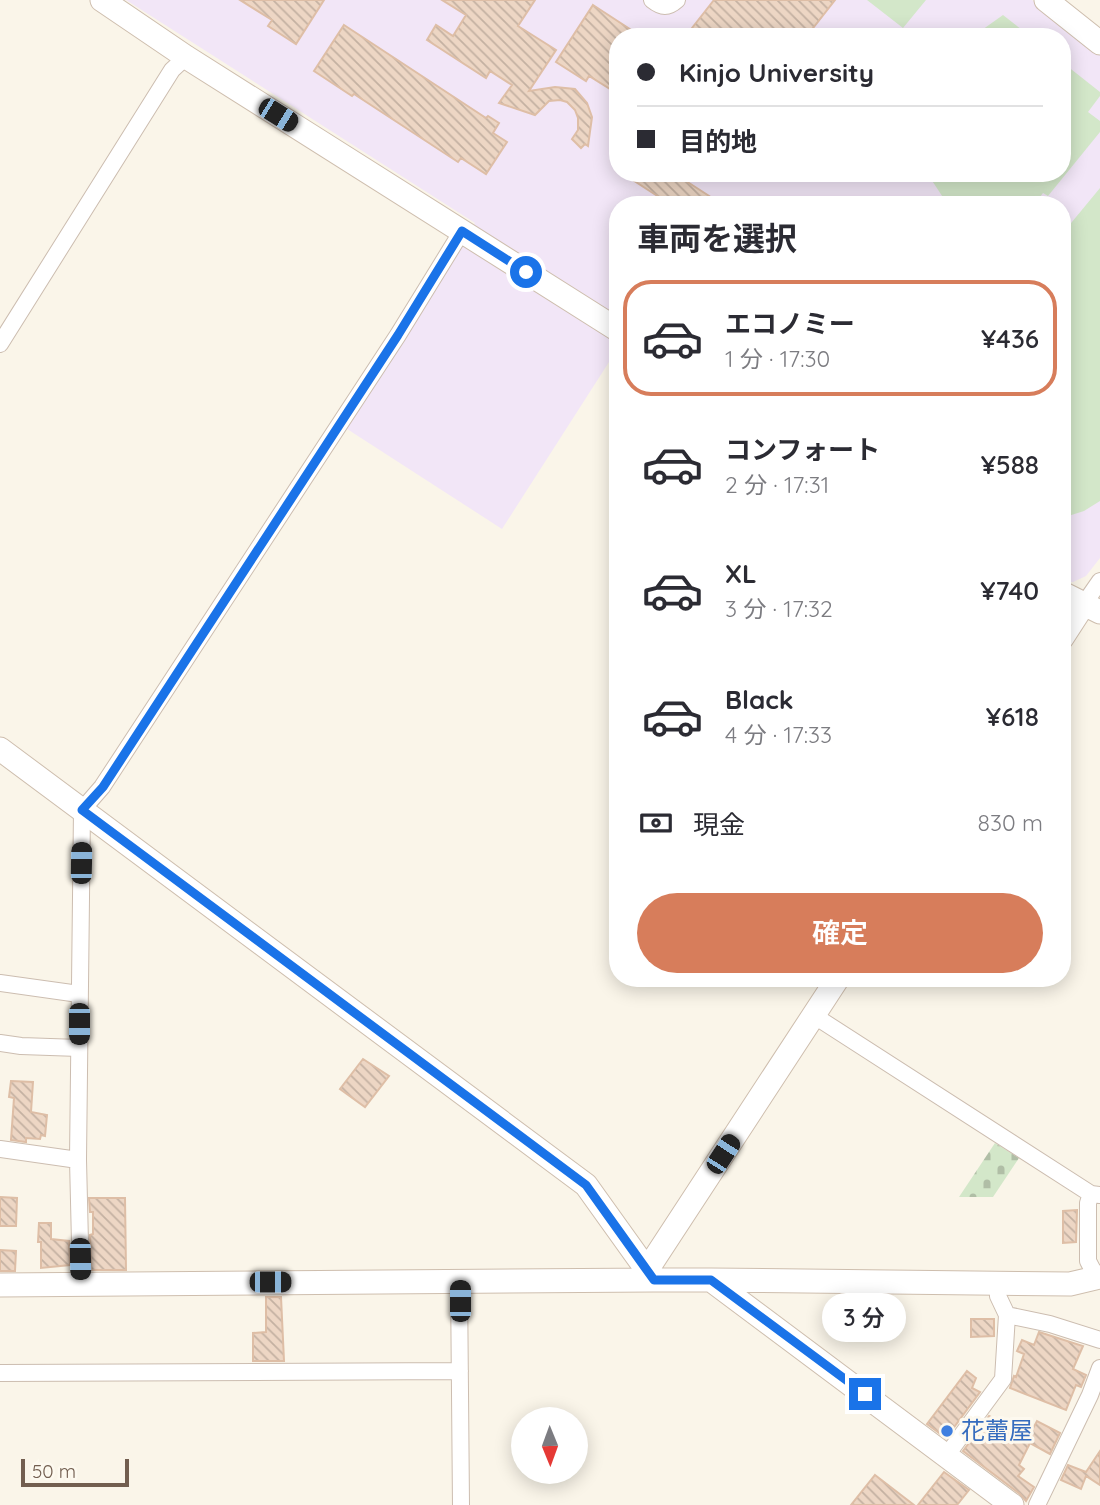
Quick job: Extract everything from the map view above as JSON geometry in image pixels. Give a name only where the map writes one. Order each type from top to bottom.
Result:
[{"type":"street","points":[[102,0],[186,57],[609,324]]},
{"type":"street","points":[[652,0],[664,7],[677,0]]},
{"type":"street","points":[[1046,0],[1100,43]]},
{"type":"street","points":[[0,344],[172,70],[186,57]]},
{"type":"street","points":[[81,1284],[78,1160],[82,810],[103,787],[398,335],[462,231]]},
{"type":"street","points":[[1071,629],[1092,608],[1100,581]]},
{"type":"street","points":[[1071,598],[1092,608]]},
{"type":"street","points":[[0,749],[586,1185],[650,1275]]},
{"type":"street","points":[[0,983],[79,994]]},
{"type":"street","points":[[650,1275],[832,987]]},
{"type":"street","points":[[0,1284],[460,1280],[650,1275],[711,1280],[1070,1284],[1098,1278],[1088,1261],[1088,1203],[1095,1194],[813,1015]]},
{"type":"street","points":[[0,1043],[79,1048]]},
{"type":"street","points":[[0,1149],[78,1160]]},
{"type":"street","points":[[460,1280],[461,1505]]},
{"type":"street","points":[[711,1280],[1012,1505]]},
{"type":"street","points":[[947,1455],[1001,1384],[1007,1315],[998,1296],[997,1284]]},
{"type":"street","points":[[1007,1315],[1050,1324],[1100,1340]]},
{"type":"street","points":[[1037,1505],[1090,1395],[1100,1368]]},
{"type":"street","points":[[0,1373],[460,1371]]},
{"type":"shaded area","points":[[126,0],[1032,0],[1067,28],[609,28],[609,182],[1071,182],[1071,31],[1100,54],[1100,558],[1086,576],[1071,582],[1071,196],[609,196],[609,362],[502,529],[344,427],[475,223]]},
{"type":"green space","points":[[867,0],[926,0],[903,28]]},
{"type":"green space","points":[[1003,15],[1020,28],[985,28]]},
{"type":"green space","points":[[1071,69],[1100,92],[1088,112],[1100,121],[1100,132],[1071,168]]},
{"type":"green space","points":[[933,182],[1059,182],[1048,196],[1043,193],[1041,196],[942,196]]},
{"type":"green space","points":[[1100,188],[1100,501],[1071,515],[1071,223]]},
{"type":"green space","points":[[995,1143],[1019,1158],[993,1197],[959,1197]]},
{"type":"building","points":[[240,0],[324,0],[296,44],[268,26],[272,20]]},
{"type":"building","points":[[442,0],[535,0],[518,26],[556,50],[529,91],[555,87],[575,89],[587,103],[592,117],[588,146],[585,144],[581,148],[572,139],[578,130],[578,118],[567,102],[549,101],[535,115],[499,103],[512,85],[490,71],[486,78],[427,40],[436,25],[453,36],[466,15]]},
{"type":"building","points":[[714,0],[835,0],[813,28],[692,28]]},
{"type":"building","points":[[593,5],[628,28],[609,28],[609,88],[589,76],[586,81],[556,62]]},
{"type":"building","points":[[344,25],[486,118],[488,116],[499,123],[493,133],[507,142],[486,174],[461,158],[458,162],[314,71]]},
{"type":"building","points":[[636,182],[688,182],[709,196],[657,196]]},
{"type":"building","points":[[363,1059],[389,1076],[365,1107],[340,1089]]},
{"type":"building","points":[[11,1081],[33,1082],[31,1112],[47,1115],[45,1136],[41,1135],[40,1139],[26,1138],[26,1142],[11,1140],[14,1098],[9,1097]]},
{"type":"building","points":[[0,1197],[17,1198],[16,1226],[0,1226]]},
{"type":"building","points":[[89,1198],[125,1198],[126,1270],[91,1270],[90,1235],[93,1234],[93,1212],[90,1212]]},
{"type":"building","points":[[1077,1210],[1076,1242],[1063,1243],[1063,1211]]},
{"type":"building","points":[[39,1223],[51,1223],[51,1239],[69,1241],[70,1265],[41,1268]]},
{"type":"building","points":[[0,1250],[16,1251],[15,1271],[0,1271]]},
{"type":"building","points":[[266,1297],[281,1297],[284,1361],[253,1361],[253,1333],[266,1332]]},
{"type":"building","points":[[971,1319],[994,1319],[994,1336],[971,1337]]},
{"type":"building","points":[[1039,1332],[1083,1346],[1073,1369],[1086,1375],[1081,1387],[1076,1385],[1066,1410],[1010,1388],[1024,1354],[1017,1351],[1022,1340],[1034,1345]]},
{"type":"building","points":[[967,1371],[976,1378],[972,1388],[980,1392],[946,1438],[927,1424]]},
{"type":"building","points":[[989,1416],[1029,1436],[1037,1421],[1060,1433],[1050,1454],[1030,1443],[1019,1465],[1024,1469],[1018,1476],[1034,1487],[1026,1501],[963,1451]]},
{"type":"building","points":[[1100,1451],[1100,1485],[1086,1476],[1081,1489],[1061,1480],[1068,1465],[1086,1472]]},
{"type":"building","points":[[944,1472],[969,1490],[957,1505],[918,1505]]},
{"type":"building","points":[[875,1475],[914,1505],[851,1505]]},
{"type":"place","name":"花蕾屋","points":[[947,1431]]},
{"type":"route","points":[[526,272],[462,231],[398,335],[103,787],[82,810],[586,1185],[654,1280],[711,1280],[865,1394]]}]
